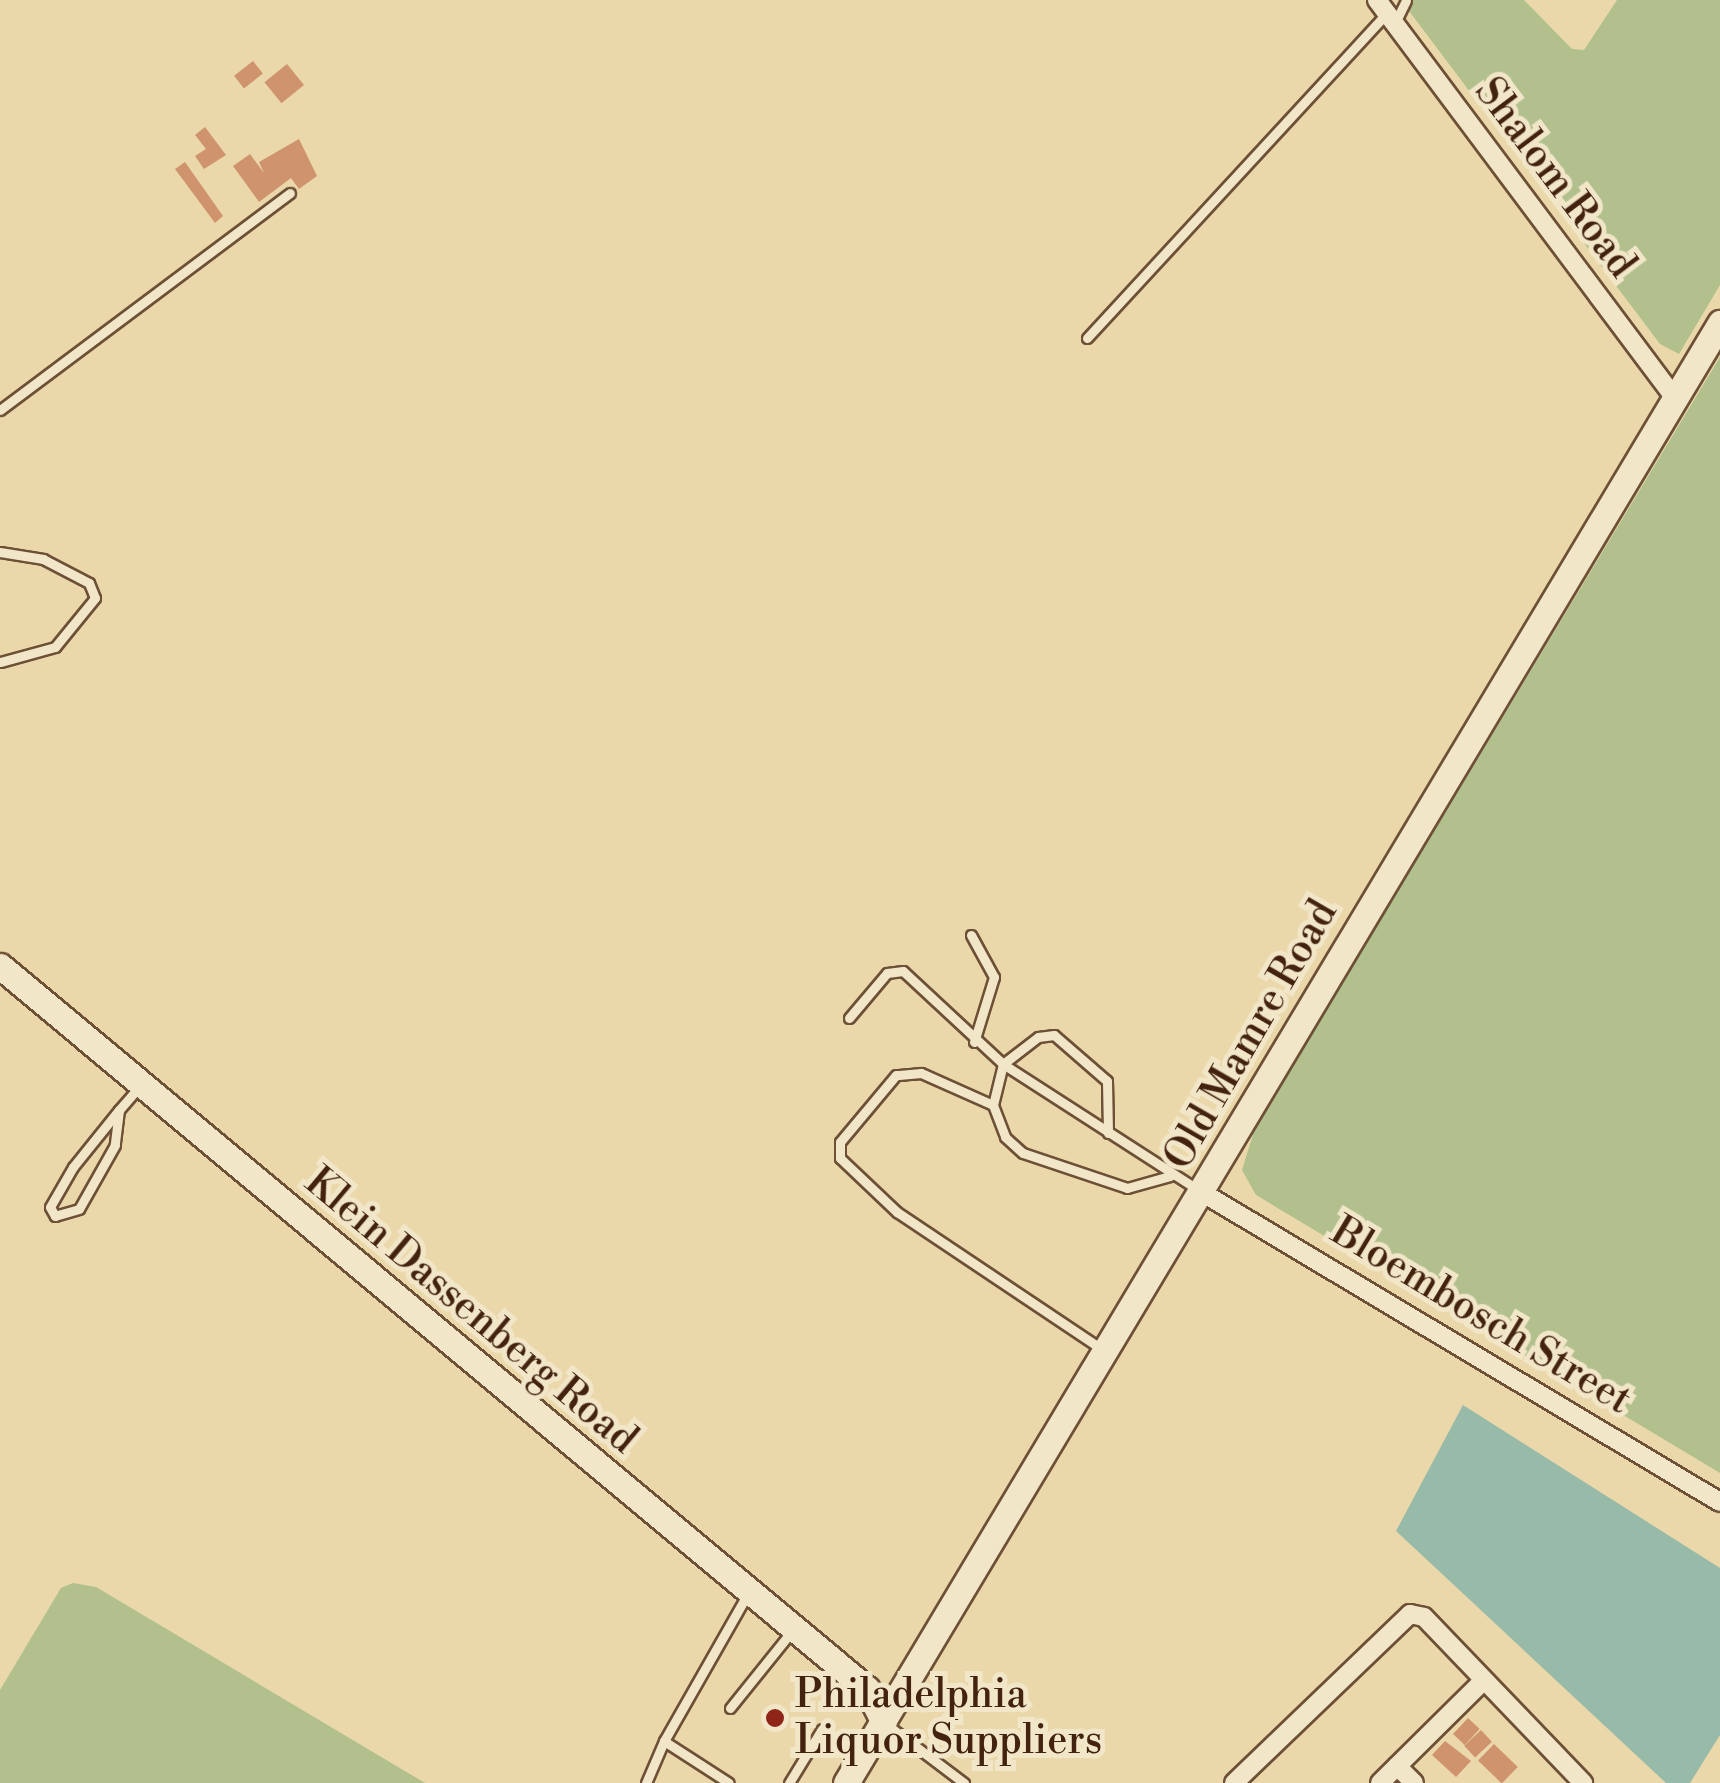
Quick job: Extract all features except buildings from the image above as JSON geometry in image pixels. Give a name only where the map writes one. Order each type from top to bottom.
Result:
[{"type":"main road","name":"Old Mamre Road","points":[[846,1783],[1204,1193],[1720,323]]},
{"type":"main road","name":"Klein Dassenberg Road","points":[[0,966],[867,1689],[884,1722]]},
{"type":"street","name":"Shalom Road","points":[[1386,12],[1676,398]]},
{"type":"street","name":"Bloembosch Street","points":[[1204,1193],[1720,1502]]},
{"type":"street","points":[[1234,1783],[1402,1616],[1424,1618],[1583,1783]]},
{"type":"street","points":[[1380,1783],[1483,1681]]},
{"type":"street","points":[[1397,1766],[1414,1783]]},
{"type":"lane","points":[[1087,338],[1386,12],[1406,0]]},
{"type":"lane","points":[[0,410],[290,193]]},
{"type":"lane","points":[[0,552],[43,559],[90,583],[95,598],[56,647],[0,662]]},
{"type":"lane","points":[[0,652],[12,660]]},
{"type":"lane","points":[[971,935],[994,977],[974,1042]]},
{"type":"lane","points":[[849,1018],[897,969],[1003,1064],[1170,1176],[1204,1193]]},
{"type":"lane","points":[[1108,1133],[1108,1081],[1054,1035],[1038,1038],[1003,1064],[992,1105],[1005,1137],[1046,1165],[1127,1188],[1170,1176]]},
{"type":"lane","points":[[992,1105],[921,1074],[896,1075],[840,1142],[840,1158],[896,1212],[1107,1352]]},
{"type":"lane","points":[[119,1110],[119,1134],[79,1209],[55,1216],[53,1200],[119,1110],[141,1085]]},
{"type":"lane","points":[[646,1783],[664,1741],[749,1591]]},
{"type":"lane","points":[[730,1708],[794,1629]]},
{"type":"lane","points":[[884,1722],[964,1783]]},
{"type":"lane","points":[[790,1783],[822,1728]]},
{"type":"lane","points":[[664,1741],[730,1783]]},
{"type":"green space","points":[[1410,0],[1524,0],[1572,49],[1584,50],[1617,0],[1720,0],[1720,285],[1679,354],[1660,344],[1406,7]]},
{"type":"green space","points":[[1720,357],[1720,1473],[1256,1195],[1242,1170],[1255,1128]]},
{"type":"green space","points":[[73,1583],[96,1587],[425,1783],[0,1783],[0,1690],[61,1588]]},
{"type":"shaded area","points":[[1463,1405],[1720,1568],[1720,1735],[1690,1783],[1666,1783],[1396,1531]]},
{"type":"place","name":"Philadelphia Liquor Suppliers","points":[[775,1718]]}]
